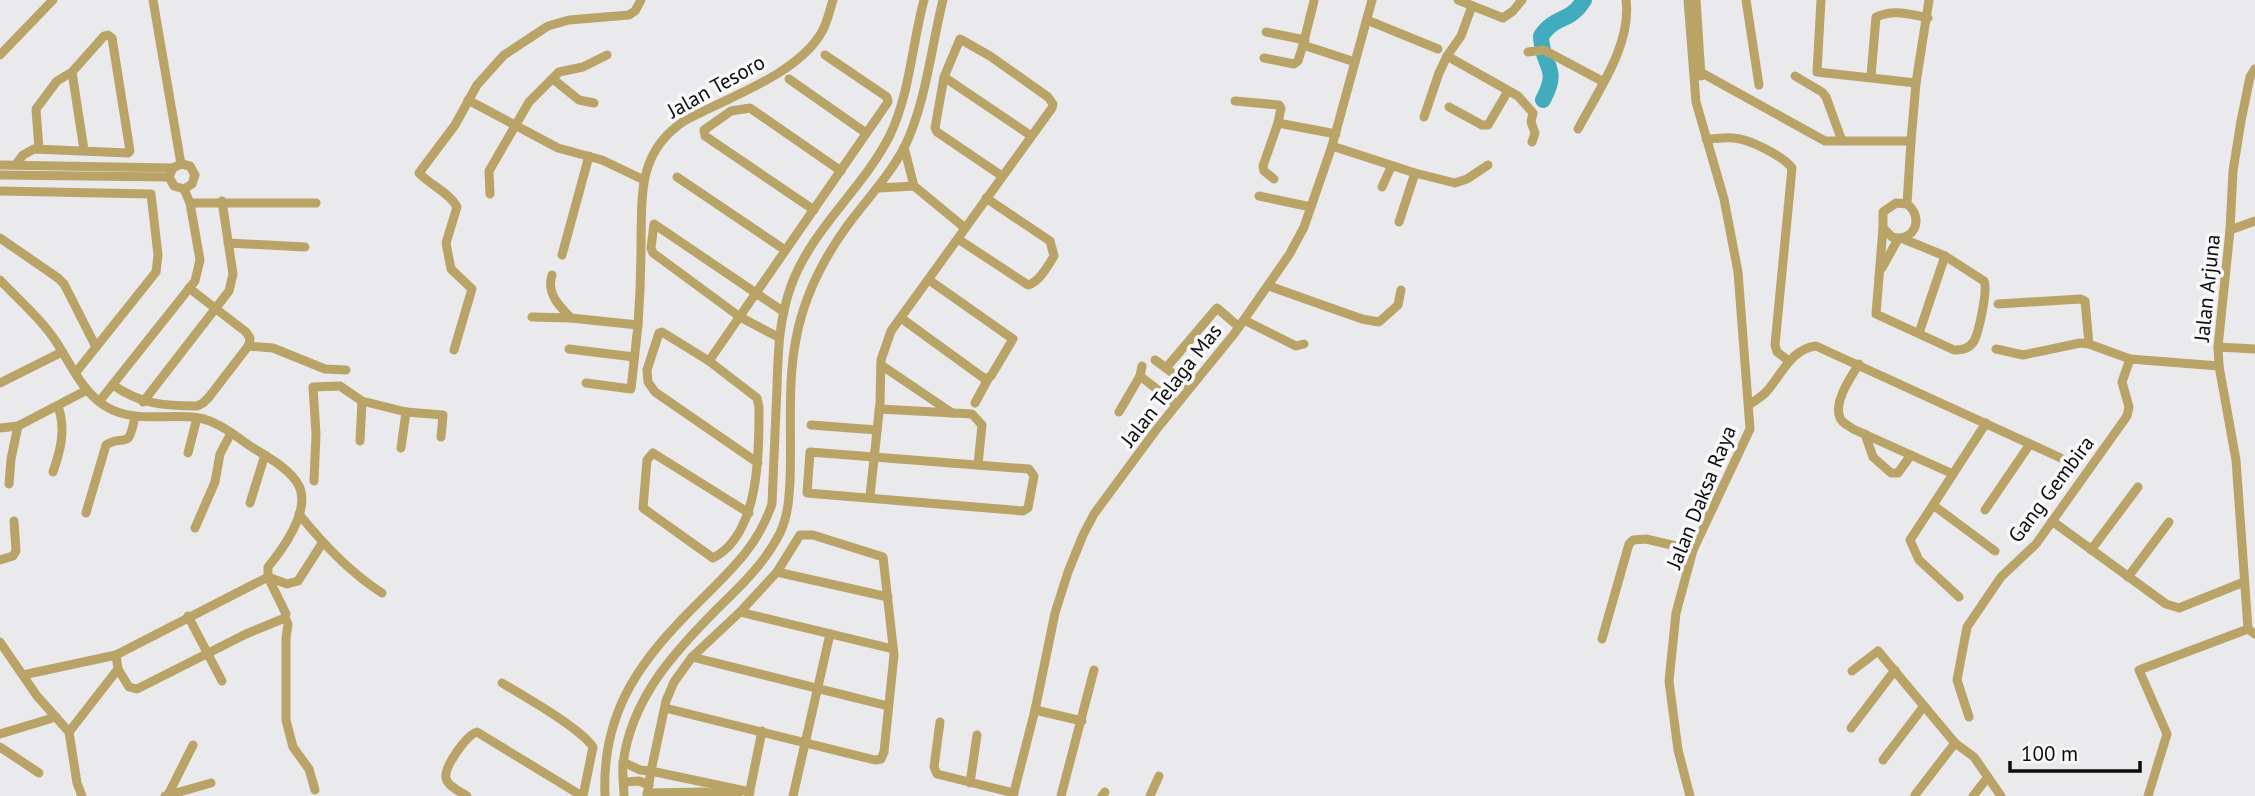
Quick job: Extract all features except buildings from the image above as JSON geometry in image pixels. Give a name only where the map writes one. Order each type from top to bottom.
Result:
[{"type":"street","points":[[0,55],[53,0]]},
{"type":"street","points":[[0,175],[174,169],[190,166],[195,175],[192,184],[184,189],[174,186],[174,169],[153,0]]},
{"type":"street","points":[[454,350],[471,289],[451,269],[446,243],[457,207],[452,199],[429,184],[419,173],[455,125],[490,67],[504,55],[539,32],[569,20],[629,15],[635,12],[642,0]]},
{"type":"street","name":"Jalan Tesoro","points":[[586,383],[631,389],[638,326],[644,180],[650,159],[659,143],[672,130],[770,77],[808,50],[826,23],[833,0]]},
{"type":"street","points":[[624,796],[623,762],[636,713],[658,674],[687,639],[742,585],[767,555],[781,531],[789,498],[792,370],[804,306],[824,259],[861,207],[879,188],[904,147],[919,112],[943,0]]},
{"type":"street","name":"Jalan Telaga Mas","points":[[1014,794],[1055,613],[1083,535],[1094,514],[1176,404],[1241,324],[1289,255],[1311,207],[1336,134],[1372,0]]},
{"type":"street","points":[[1458,0],[1503,18],[1522,0]]},
{"type":"street","points":[[1578,129],[1623,40],[1628,16],[1626,0]]},
{"type":"street","points":[[1688,0],[1698,73]]},
{"type":"street","points":[[1696,0],[1698,73]]},
{"type":"street","points":[[1746,0],[1759,85]]},
{"type":"street","points":[[1821,0],[1816,71],[1916,83]]},
{"type":"street","points":[[1907,204],[1916,83],[1929,0]]},
{"type":"street","points":[[1264,58],[1294,64],[1298,61],[1314,1]]},
{"type":"street","points":[[605,796],[605,761],[617,709],[636,675],[656,647],[760,536],[772,504],[779,337],[791,285],[817,236],[875,160],[890,135],[900,109],[923,3]]},
{"type":"street","points":[[1424,117],[1447,56],[1461,36],[1472,6]]},
{"type":"street","points":[[1871,76],[1876,16],[1909,13],[1928,18]]},
{"type":"street","points":[[1367,20],[1438,49]]},
{"type":"street","points":[[1266,32],[1355,62]]},
{"type":"street","points":[[16,164],[23,155],[34,149],[130,151],[112,38],[108,35],[104,36],[72,72],[57,81],[36,109],[39,149]]},
{"type":"street","points":[[870,496],[881,365],[891,331],[1052,108],[1051,100],[990,56],[960,39],[944,77],[935,124],[937,132],[1002,176]]},
{"type":"street","points":[[1530,51],[1544,50],[1602,81]]},
{"type":"street","points":[[490,194],[489,171],[529,102],[559,72],[583,67],[607,55]]},
{"type":"street","points":[[709,361],[886,105],[887,97],[825,55]]},
{"type":"street","points":[[1447,56],[1518,96],[1533,113],[1531,122],[1535,133],[1532,142]]},
{"type":"street","name":"Jalan Arjuna","points":[[2252,632],[2244,582],[2236,460],[2218,347],[2237,146],[2250,77],[2255,69]]},
{"type":"street","points":[[72,72],[85,150]]},
{"type":"street","points":[[1698,73],[1825,141],[1911,141]]},
{"type":"street","name":"Jalan Daksa Raya","points":[[1690,796],[1678,750],[1669,681],[1676,613],[1693,550],[1750,429],[1736,261],[1724,199],[1696,102],[1698,73]]},
{"type":"street","points":[[1795,76],[1826,97],[1842,141]]},
{"type":"street","points":[[944,77],[1030,135]]},
{"type":"street","points":[[553,79],[579,100],[594,103]]},
{"type":"street","points":[[789,79],[866,133]]},
{"type":"street","points":[[1449,107],[1482,125],[1488,125],[1508,91]]},
{"type":"street","points":[[468,100],[558,148],[589,156],[644,180]]},
{"type":"street","points":[[1235,101],[1279,105],[1281,108],[1263,166],[1264,171],[1274,180]]},
{"type":"street","points":[[814,211],[705,136],[704,130],[731,111],[750,108],[841,171]]},
{"type":"street","points":[[1278,123],[1336,134]]},
{"type":"street","points":[[1706,139],[1744,140],[1782,158],[1792,168],[1775,345],[1777,352],[1789,361]]},
{"type":"street","points":[[1332,146],[1391,167],[1460,183],[1488,166]]},
{"type":"street","points":[[904,147],[914,186],[965,228]]},
{"type":"street","points":[[562,255],[589,156]]},
{"type":"street","points":[[0,165],[174,169]]},
{"type":"street","points":[[1382,187],[1391,167]]},
{"type":"street","points":[[1399,222],[1415,173]]},
{"type":"street","points":[[677,177],[785,250]]},
{"type":"street","points":[[879,188],[914,186]]},
{"type":"street","points":[[102,398],[194,281],[200,260],[190,203],[184,189]]},
{"type":"street","points":[[0,191],[150,194],[158,255],[156,272],[77,371]]},
{"type":"street","points":[[1259,196],[1311,207]]},
{"type":"street","points":[[958,239],[1028,285],[1033,284],[1049,264],[1054,256],[1050,241],[986,198]]},
{"type":"street","points":[[142,401],[226,296],[232,282],[222,201]]},
{"type":"street","points":[[190,203],[316,203]]},
{"type":"street","points":[[1883,228],[1886,233],[1945,256],[1984,282],[1986,286],[1974,341],[1962,351],[1954,350],[1876,314],[1883,228],[1881,217],[1887,208],[1896,203],[1907,204],[1915,212],[1916,228],[1926,247]]},
{"type":"street","points":[[2230,230],[2255,220]]},
{"type":"street","points":[[779,337],[740,317],[653,253],[651,248],[654,224],[784,312]]},
{"type":"street","points":[[1899,238],[1907,237],[1916,228]]},
{"type":"street","points":[[0,238],[64,284],[96,347]]},
{"type":"street","points":[[1880,272],[1899,238]]},
{"type":"street","points":[[228,243],[305,247]]},
{"type":"street","points":[[1919,332],[1945,256]]},
{"type":"street","points":[[798,271],[816,277]]},
{"type":"street","points":[[552,275],[549,283],[552,293],[571,318]]},
{"type":"street","points":[[929,280],[1013,339],[975,404]]},
{"type":"street","points":[[1,283],[30,308],[87,390],[104,405],[135,416],[197,418],[231,433],[265,455],[287,471],[299,486],[299,514],[287,544],[268,567],[268,577],[288,624],[286,720],[293,747],[309,769],[315,790]]},
{"type":"street","points":[[1269,286],[1362,319],[1379,322],[1398,305],[1401,290]]},
{"type":"street","points":[[113,385],[142,401],[186,406],[203,403],[248,346],[250,338],[246,331],[189,288]]},
{"type":"street","points":[[1998,304],[2080,299],[2085,301],[2089,344]]},
{"type":"street","points":[[1166,368],[1220,305],[1241,324],[1296,346],[1304,344]]},
{"type":"street","points":[[532,317],[571,318],[638,326]]},
{"type":"street","points":[[901,318],[988,379]]},
{"type":"street","points":[[749,513],[653,453],[647,460],[642,503],[645,512],[713,558],[722,554],[749,513],[758,463],[757,398],[709,361],[663,332],[659,333],[648,370],[648,382],[655,392],[758,463]]},
{"type":"street","points":[[1996,349],[2023,355],[2080,343],[2130,359],[2219,366]]},
{"type":"street","points":[[248,346],[273,348],[326,369],[346,370]]},
{"type":"street","points":[[1749,405],[1764,394],[1789,361],[1802,350],[1816,346],[2063,459]]},
{"type":"street","points":[[2218,347],[2255,349]]},
{"type":"street","points":[[569,349],[634,357]]},
{"type":"street","points":[[0,383],[62,352]]},
{"type":"street","name":"Gang Gembira","points":[[1969,717],[1957,680],[1967,627],[2001,578],[2036,544],[2127,416],[2129,407],[2122,382],[2130,359]]},
{"type":"street","points":[[1155,360],[1190,387]]},
{"type":"street","points":[[1859,364],[1841,399],[1839,416],[1842,422],[1953,474]]},
{"type":"street","points":[[881,365],[952,413]]},
{"type":"street","points":[[1119,412],[1141,371],[1176,404]]},
{"type":"street","points":[[314,481],[316,434],[313,387],[340,386],[362,401],[406,412],[443,415],[441,437]]},
{"type":"street","points":[[0,428],[18,426],[87,390]]},
{"type":"street","points":[[360,441],[362,401]]},
{"type":"street","points":[[53,472],[63,436],[58,406]]},
{"type":"street","points":[[879,409],[972,414],[982,425],[978,465]]},
{"type":"street","points":[[401,448],[406,412]]},
{"type":"street","points":[[86,513],[106,445],[110,441],[125,441],[129,438],[135,416]]},
{"type":"street","points":[[188,453],[197,418]]},
{"type":"street","points":[[1959,597],[1919,560],[1910,540],[1986,423]]},
{"type":"street","points":[[811,425],[877,430]]},
{"type":"street","points":[[9,484],[18,426]]},
{"type":"street","points":[[195,528],[215,482],[220,454],[231,433]]},
{"type":"street","points":[[1865,434],[1873,457],[1891,473],[1902,470],[1911,455]]},
{"type":"street","points":[[1985,510],[2030,444]]},
{"type":"street","points":[[810,452],[978,465],[1032,471],[1034,476],[1027,510],[807,493],[810,452]]},
{"type":"street","points":[[250,503],[265,455]]},
{"type":"street","points":[[2091,550],[2138,487]]},
{"type":"street","points":[[1933,505],[1995,551]]},
{"type":"street","points":[[299,514],[362,580],[382,593]]},
{"type":"street","points":[[0,560],[13,556],[16,551],[14,521]]},
{"type":"street","points":[[2052,521],[2166,604],[2179,608],[2244,582]]},
{"type":"street","points":[[2128,577],[2169,522]]},
{"type":"street","points":[[648,791],[665,708],[674,682],[692,657],[740,612],[777,572],[800,535],[813,535],[883,557],[894,649],[884,752],[881,759],[875,760],[665,708]]},
{"type":"street","points":[[1602,639],[1629,544],[1633,540],[1646,539],[1693,550]]},
{"type":"street","points":[[23,675],[116,654],[268,577],[287,584],[298,581],[323,542]]},
{"type":"street","points":[[777,572],[888,597]]},
{"type":"street","points":[[740,612],[894,649]]},
{"type":"street","points":[[188,616],[222,681]]},
{"type":"street","points":[[116,654],[118,668],[130,687],[135,690],[246,634],[285,618]]},
{"type":"street","points":[[673,628],[687,639]]},
{"type":"street","points":[[2148,796],[2167,734],[2139,670],[2252,632]]},
{"type":"street","points":[[793,796],[803,741],[830,634]]},
{"type":"street","points":[[0,642],[37,696],[69,732],[76,783],[82,796]]},
{"type":"street","points":[[1852,671],[1878,651],[1955,743],[1974,757],[2001,796]]},
{"type":"street","points":[[692,657],[888,706]]},
{"type":"street","points":[[69,732],[118,668]]},
{"type":"street","points":[[1061,796],[1094,670]]},
{"type":"street","points":[[1851,728],[1895,670]]},
{"type":"street","points":[[467,796],[449,784],[446,778],[447,770],[469,734],[477,732],[582,796],[593,747],[502,682]]},
{"type":"street","points":[[1883,761],[1924,706]]},
{"type":"street","points":[[1035,710],[1082,721]]},
{"type":"street","points":[[0,734],[56,718]]},
{"type":"street","points":[[940,722],[935,771],[938,775],[1014,794]]},
{"type":"street","points":[[623,762],[640,770],[749,794],[762,731]]},
{"type":"street","points":[[970,783],[977,735]]},
{"type":"street","points":[[1915,795],[1955,743]]},
{"type":"street","points":[[166,795],[193,745]]},
{"type":"street","points":[[0,747],[39,773]]},
{"type":"street","points":[[1150,796],[1159,776]]},
{"type":"street","points":[[1973,796],[1988,777]]},
{"type":"street","points":[[624,782],[639,781],[648,791],[738,796]]},
{"type":"street","points":[[166,795],[211,783]]},
{"type":"waterway","points":[[1543,100],[1551,74],[1541,36],[1552,24],[1573,13],[1584,0]]}]
